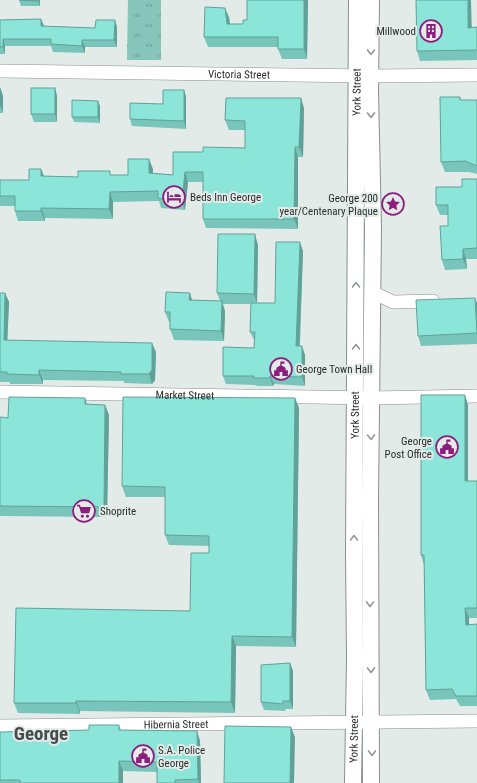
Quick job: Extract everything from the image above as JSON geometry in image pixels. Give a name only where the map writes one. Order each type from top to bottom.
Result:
[{"type":"main road","name":"York Street","points":[[352,783],[355,659],[354,554],[363,398],[372,316],[364,75],[357,0]]},
{"type":"main road","name":"York Street","points":[[371,0],[364,75],[355,238],[363,398],[372,722],[371,783]]},
{"type":"street","name":"Victoria Street","points":[[0,71],[364,75],[477,74]]},
{"type":"street","points":[[372,292],[393,302],[448,301]]},
{"type":"street","points":[[372,316],[393,302]]},
{"type":"street","name":"Market Street","points":[[0,392],[363,398],[477,396]]},
{"type":"street","name":"Hibernia Street","points":[[0,726],[477,721]]},
{"type":"green space","points":[[128,0],[161,0],[161,60],[127,60]]},
{"type":"building","points":[[247,0],[304,0],[304,49],[278,49],[278,37],[204,37],[205,7],[225,8],[227,24],[243,24],[243,20],[247,20]]},
{"type":"building","name":"Millwood","points":[[416,0],[468,0],[468,28],[477,27],[477,50],[417,51]]},
{"type":"building","points":[[41,19],[41,26],[95,28],[96,20],[115,20],[114,40],[82,40],[82,46],[51,44],[51,39],[3,39],[3,47],[0,47],[0,20]]},
{"type":"building","points":[[31,88],[55,88],[55,114],[31,114]]},
{"type":"building","points":[[163,90],[184,90],[184,121],[130,119],[130,103],[163,104]]},
{"type":"building","points":[[440,97],[460,97],[460,100],[477,100],[477,166],[465,161],[441,162]]},
{"type":"building","points":[[226,98],[301,98],[299,147],[295,147],[294,219],[203,219],[203,172],[185,172],[182,201],[158,198],[158,191],[110,192],[109,209],[41,208],[41,211],[15,211],[15,196],[0,196],[0,180],[29,180],[29,169],[41,169],[41,176],[78,177],[78,171],[110,171],[110,175],[128,175],[128,159],[149,159],[149,173],[173,175],[173,152],[203,152],[203,147],[245,148],[245,121],[225,120]]},
{"type":"building","points":[[72,100],[98,101],[98,117],[72,117]]},
{"type":"building","points":[[462,179],[477,179],[477,248],[463,249],[463,259],[442,260],[440,226],[448,226],[448,205],[436,205],[436,187],[462,187]]},
{"type":"building","points":[[218,234],[255,234],[254,294],[217,293]]},
{"type":"building","points":[[276,242],[300,242],[296,346],[302,346],[302,377],[270,376],[270,378],[254,378],[254,376],[223,376],[223,347],[254,348],[255,332],[250,332],[251,303],[275,303]]},
{"type":"building","points":[[166,292],[190,293],[189,300],[222,301],[221,331],[170,329],[170,312],[165,312]]},
{"type":"building","points":[[0,293],[5,293],[4,340],[152,343],[152,370],[149,374],[39,370],[39,375],[7,374],[7,372],[0,372]]},
{"type":"building","points":[[475,298],[477,333],[418,336],[416,300]]},
{"type":"building","points":[[421,395],[465,395],[465,481],[477,481],[477,608],[465,608],[466,625],[477,624],[477,696],[456,696],[452,689],[426,690],[424,555],[421,555]]},
{"type":"building","points":[[9,397],[85,398],[85,404],[105,405],[104,507],[0,506],[0,417],[8,418]]},
{"type":"building","points":[[123,397],[295,398],[292,637],[232,636],[231,702],[76,701],[76,703],[14,703],[16,608],[190,611],[191,553],[209,553],[209,536],[165,535],[165,487],[122,486]]},
{"type":"building","points":[[290,663],[290,701],[283,701],[283,704],[261,702],[261,665]]},
{"type":"building","points":[[89,725],[119,725],[119,730],[197,731],[198,779],[175,780],[175,783],[157,783],[157,762],[119,761],[119,783],[20,783],[20,780],[0,780],[0,732],[89,730]]},
{"type":"building","points":[[225,726],[291,727],[290,783],[224,783]]},
{"type":"place","name":"Millwood","points":[[431,31]]},
{"type":"place","name":"Beds Inn George","points":[[174,197]]},
{"type":"place","name":"George 200 year/Centenary Plaque","points":[[393,204]]},
{"type":"place","name":"George Town Hall","points":[[281,369]]},
{"type":"place","name":"George Post Office","points":[[447,447]]},
{"type":"place","name":"Shoprite","points":[[84,511]]},
{"type":"place","name":"S.A. Police George","points":[[143,756]]},
{"type":"district","name":"George","points":[[41,733]]}]
